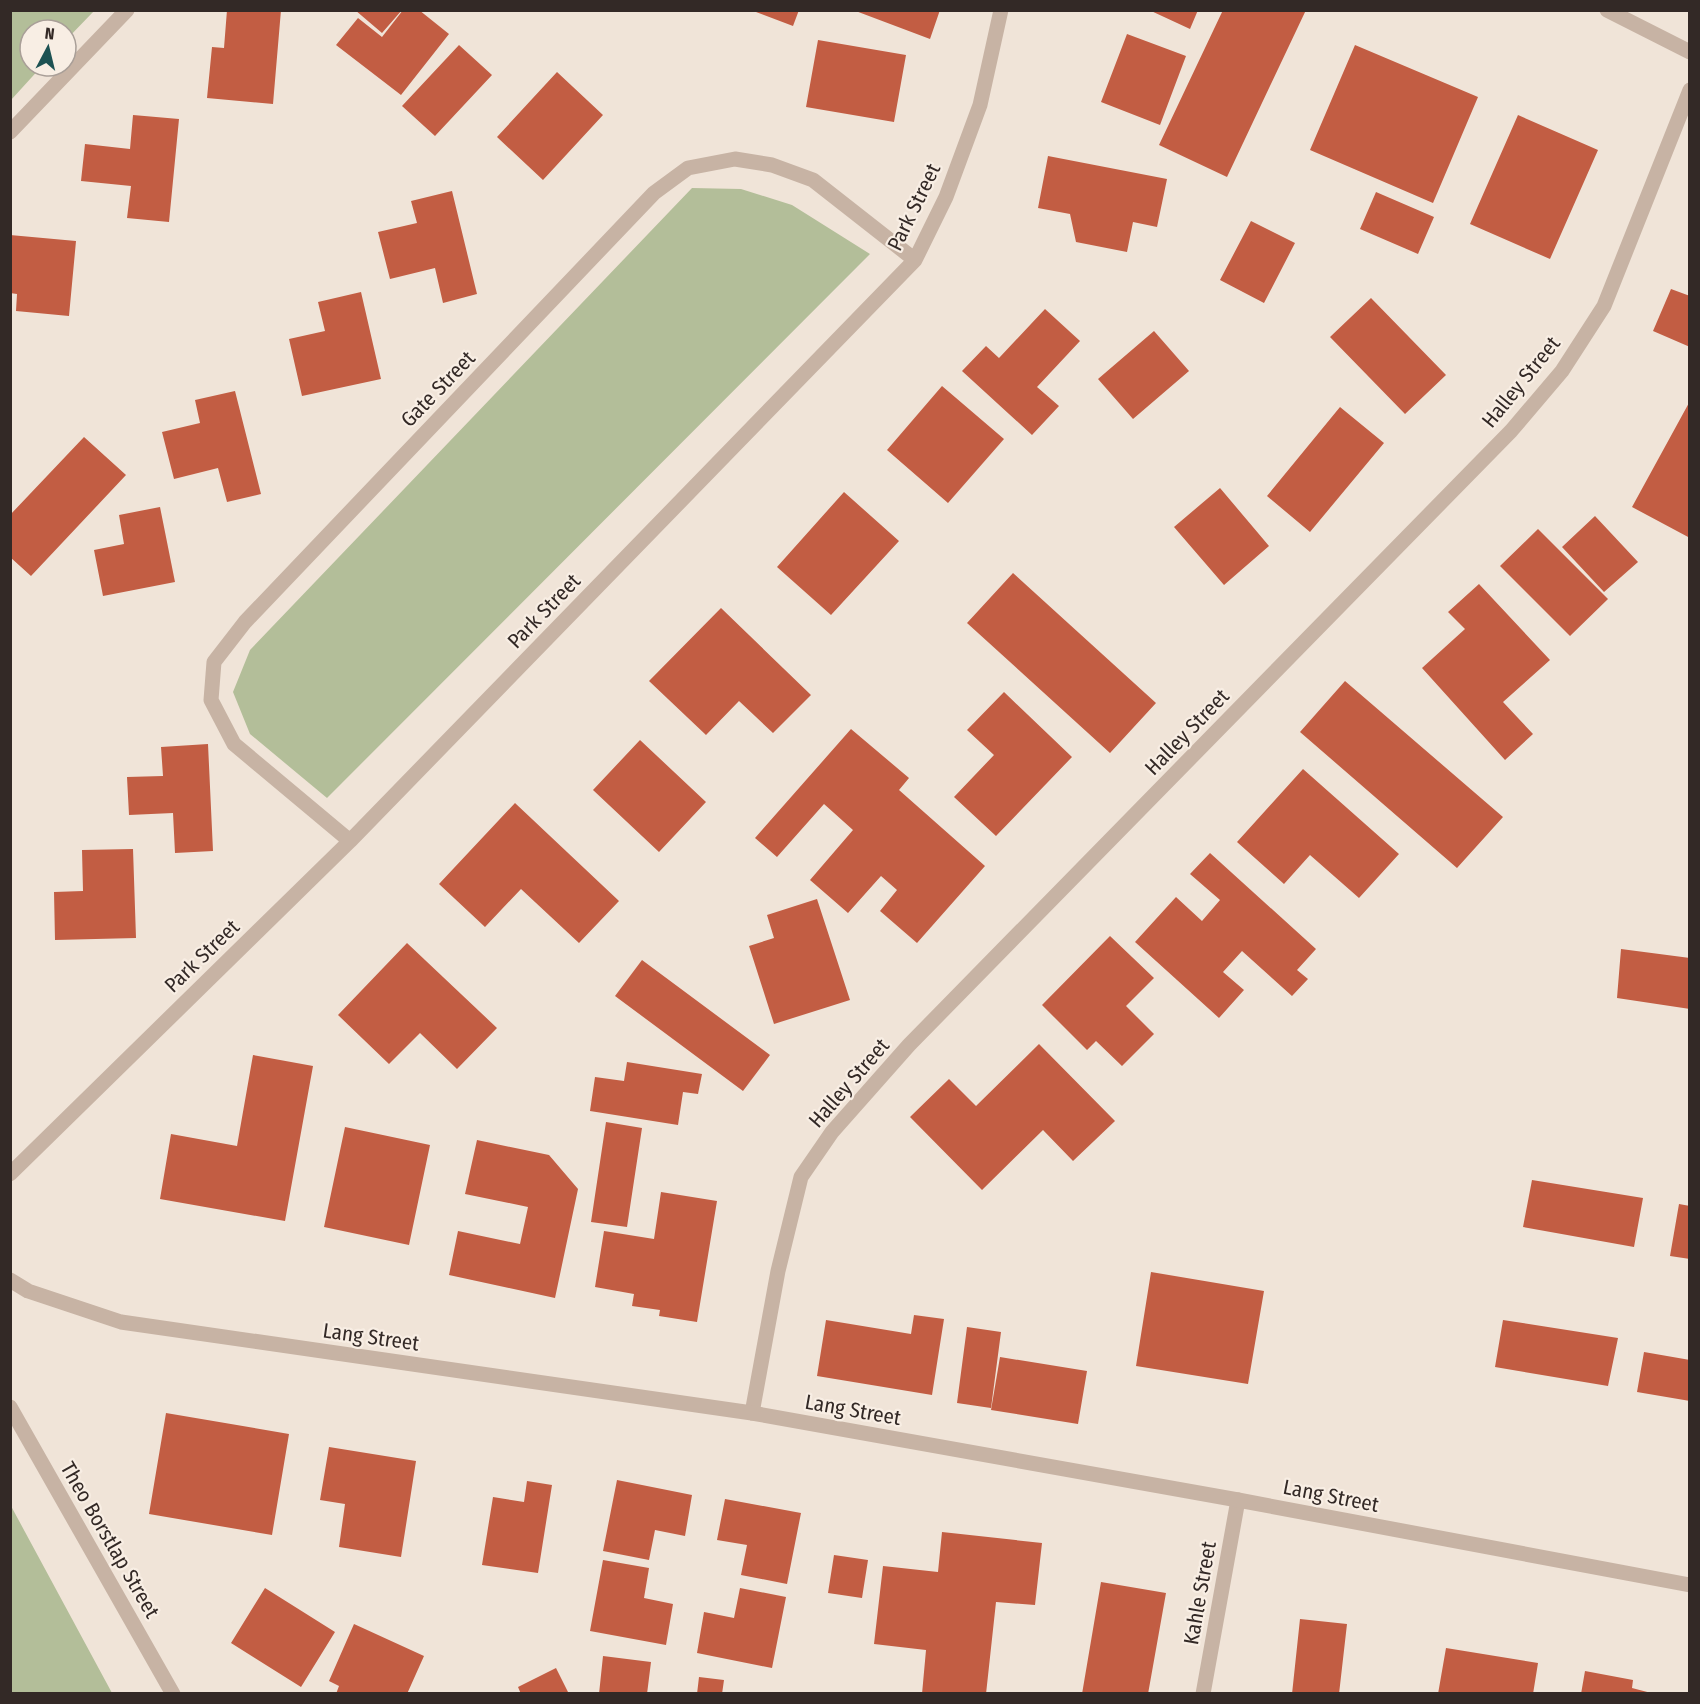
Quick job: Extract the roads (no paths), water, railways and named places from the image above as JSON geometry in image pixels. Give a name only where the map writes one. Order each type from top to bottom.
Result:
[{"type":"street","points":[[10,132],[127,10]]},
{"type":"street","name":"Park Street","points":[[10,1174],[350,841],[915,260],[946,197],[980,105],[1001,10]]},
{"type":"street","points":[[1607,10],[1689,52]]},
{"type":"street","name":"Halley Street","points":[[752,1413],[778,1271],[801,1177],[832,1132],[909,1045],[1511,431],[1562,371],[1604,306],[1689,90]]},
{"type":"street","name":"Gate Street","points":[[350,841],[234,744],[211,700],[214,662],[254,614],[654,193],[688,168],[735,159],[772,165],[813,180],[915,260]]},
{"type":"street","name":"Lang Street","points":[[10,1280],[28,1291],[121,1322],[752,1413],[1238,1500],[1689,1585]]},
{"type":"street","name":"Theo Borstlap Street","points":[[10,1407],[173,1694]]},
{"type":"street","name":"Kahle Street","points":[[1203,1694],[1238,1500]]}]
